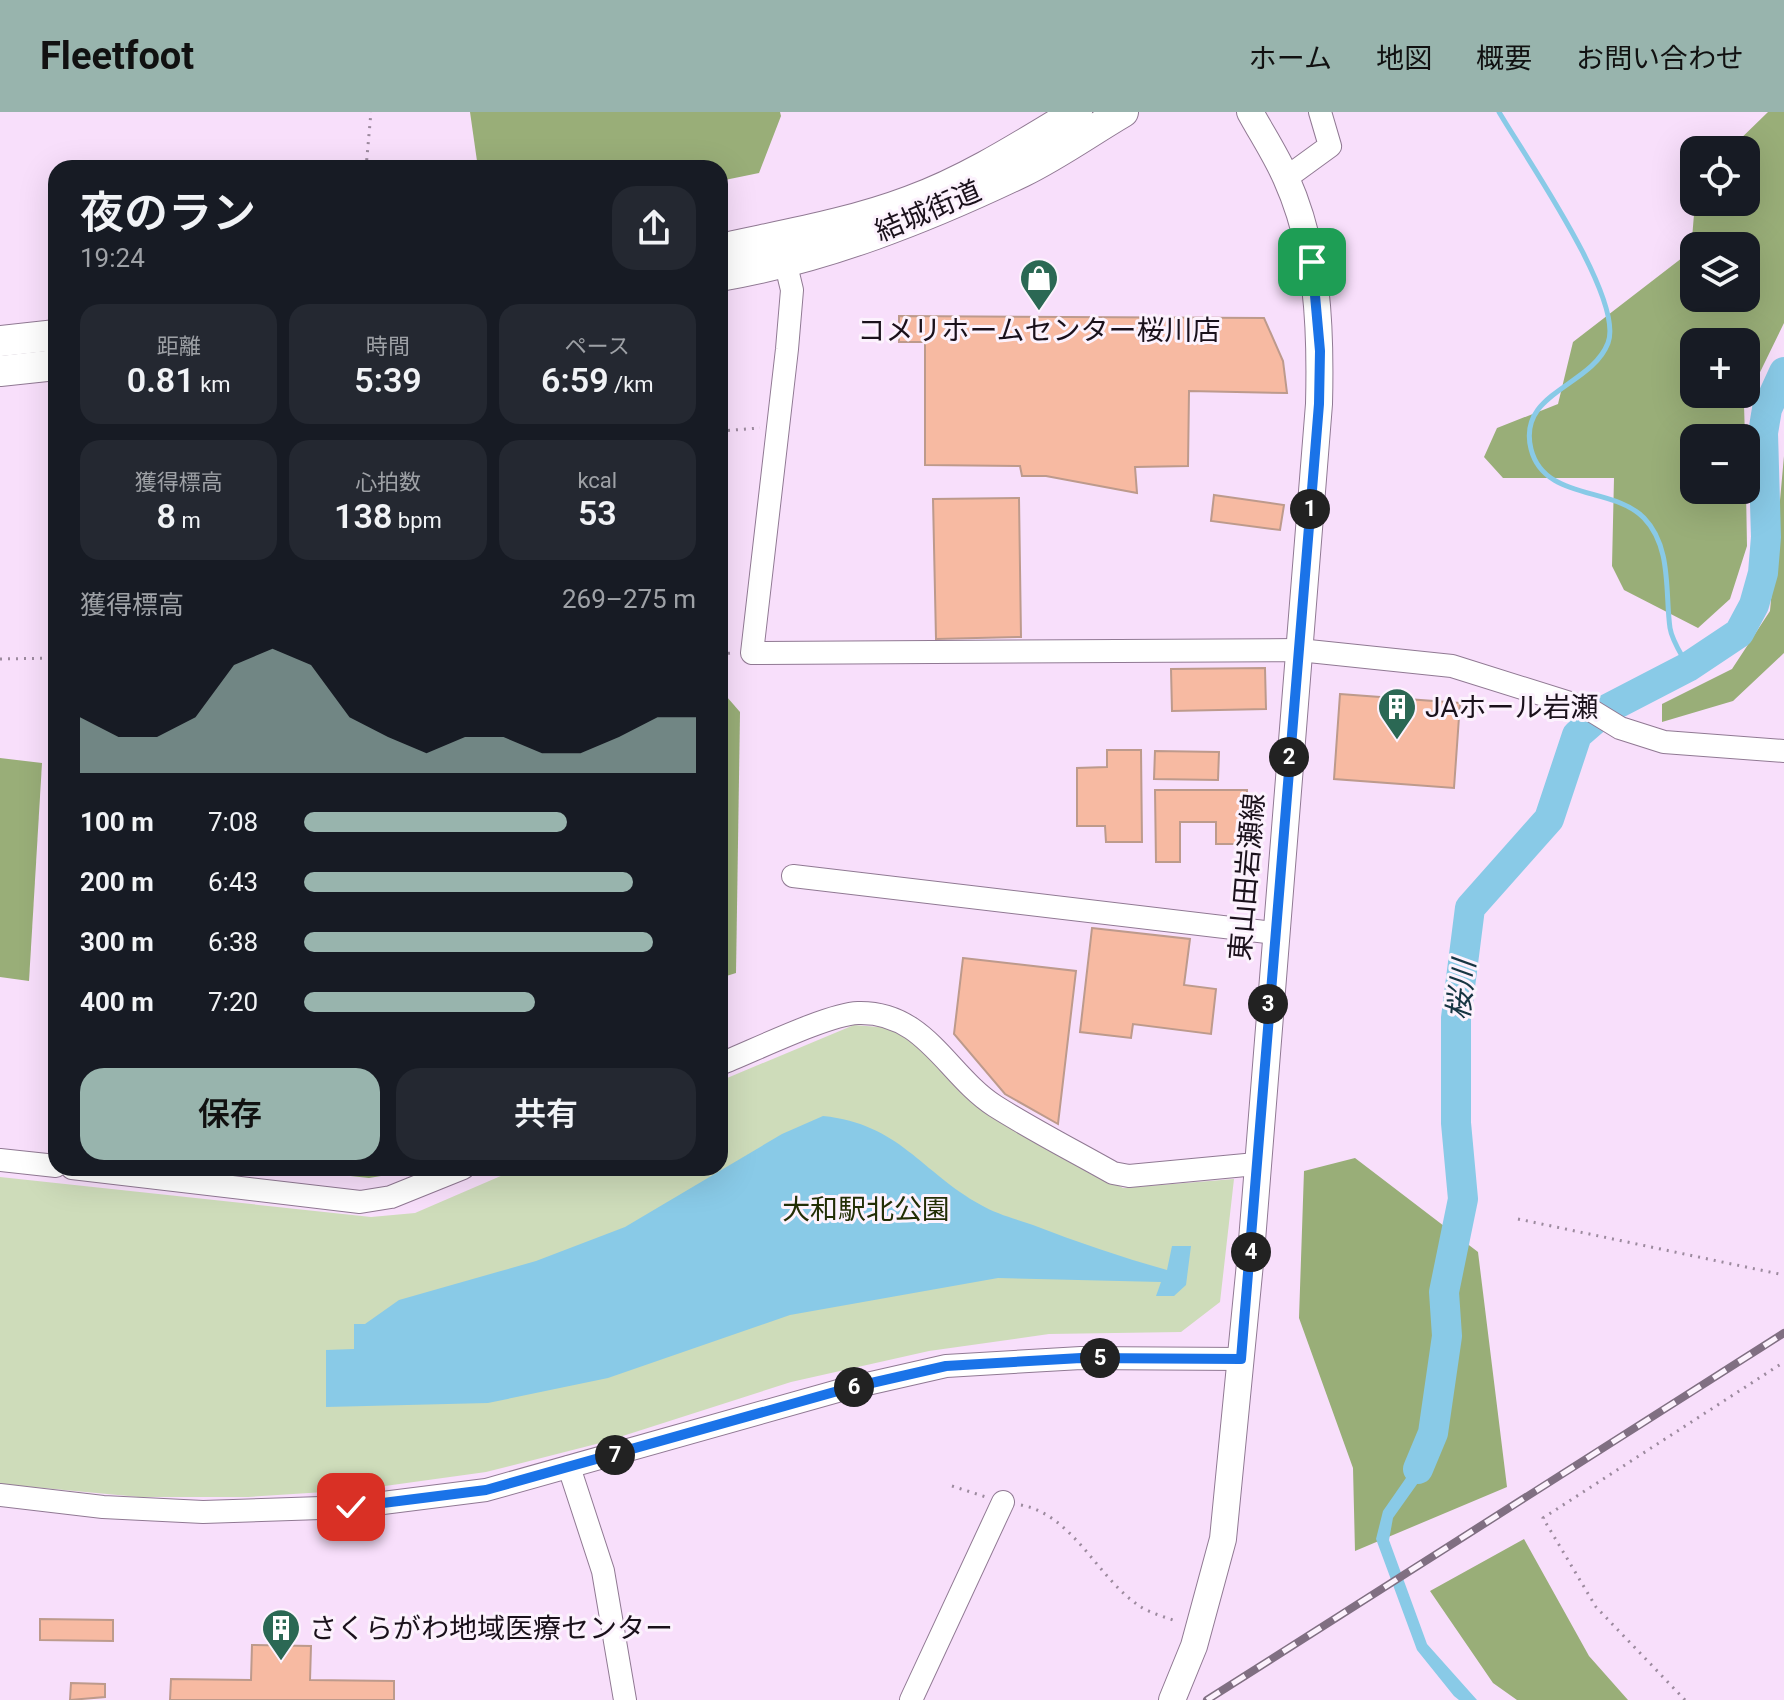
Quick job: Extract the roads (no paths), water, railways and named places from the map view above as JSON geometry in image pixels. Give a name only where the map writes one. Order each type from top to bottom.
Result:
[{"type":"highway","name":"結城街道","points":[[728,247],[839,222],[911,201],[1015,149],[1077,112]]},
{"type":"highway","name":"結城街道","points":[[728,275],[786,265],[865,238],[1024,171],[1123,112]]},
{"type":"highway","points":[[0,341],[48,336]]},
{"type":"highway","points":[[0,371],[48,366]]},
{"type":"main road","name":"東山田岩瀬線","points":[[1172,1700],[1199,1630],[1223,1539],[1241,1359],[1299,650],[1320,351],[1312,262],[1286,178],[1250,112]]},
{"type":"street","points":[[1286,178],[1330,146],[1320,112]]},
{"type":"street","points":[[786,265],[792,290],[752,653],[1299,650],[1452,666],[1589,709],[1620,728],[1664,742],[1784,751]]},
{"type":"street","points":[[793,876],[1274,933]]},
{"type":"street","points":[[728,1061],[843,1015],[876,1015],[896,1020],[931,1041],[972,1088],[993,1105],[1113,1173],[1129,1176],[1256,1164]]},
{"type":"street","points":[[0,1160],[48,1165]]},
{"type":"street","points":[[140,1176],[360,1202],[391,1197],[443,1176]]},
{"type":"street","points":[[0,1495],[103,1507],[203,1512],[351,1507],[486,1490],[845,1389],[946,1366],[1081,1358],[1241,1359]]},
{"type":"street","points":[[569,1467],[603,1571],[625,1700]]},
{"type":"street","points":[[911,1700],[1003,1502]]},
{"type":"water","points":[[823,1116],[849,1121],[891,1139],[960,1192],[1000,1214],[1167,1270],[1172,1246],[1191,1246],[1186,1285],[1174,1296],[1156,1296],[1161,1282],[998,1278],[790,1315],[608,1378],[488,1403],[326,1407],[326,1350],[354,1349],[354,1324],[365,1324],[399,1300],[536,1261],[625,1227],[711,1176],[728,1176],[728,1166],[782,1134]]},
{"type":"water","points":[[1427,1431],[1439,1435],[1420,1480],[1393,1518],[1389,1540],[1427,1644],[1477,1700],[1459,1700],[1454,1696],[1417,1650],[1376,1539],[1383,1511],[1408,1475]]},
{"type":"waterway","points":[[1499,112],[1588,262],[1602,294],[1609,322],[1608,343],[1599,358],[1545,402],[1535,415],[1530,430],[1531,449],[1538,466],[1550,477],[1564,485],[1631,508],[1653,530],[1666,571],[1671,633],[1688,667]]},
{"type":"waterway","name":"桜川","points":[[1418,1469],[1433,1433],[1447,1336],[1444,1292],[1463,1199],[1456,1123],[1456,1018],[1470,908],[1549,819],[1577,735],[1607,709],[1688,667],[1739,633],[1754,605],[1763,573],[1766,537],[1763,433],[1767,409],[1784,372]]},
{"type":"railway","points":[[1207,1700],[1784,1333]]},
{"type":"place","name":"コメリホームセンター桜川店","points":[[1039,312]]},
{"type":"place","name":"JAホール岩瀬","points":[[1397,741]]},
{"type":"place","name":"さくらがわ地域医療センター","points":[[281,1662]]},
{"type":"park label","name":"大和駅北公園","points":[[866,1209]]}]
